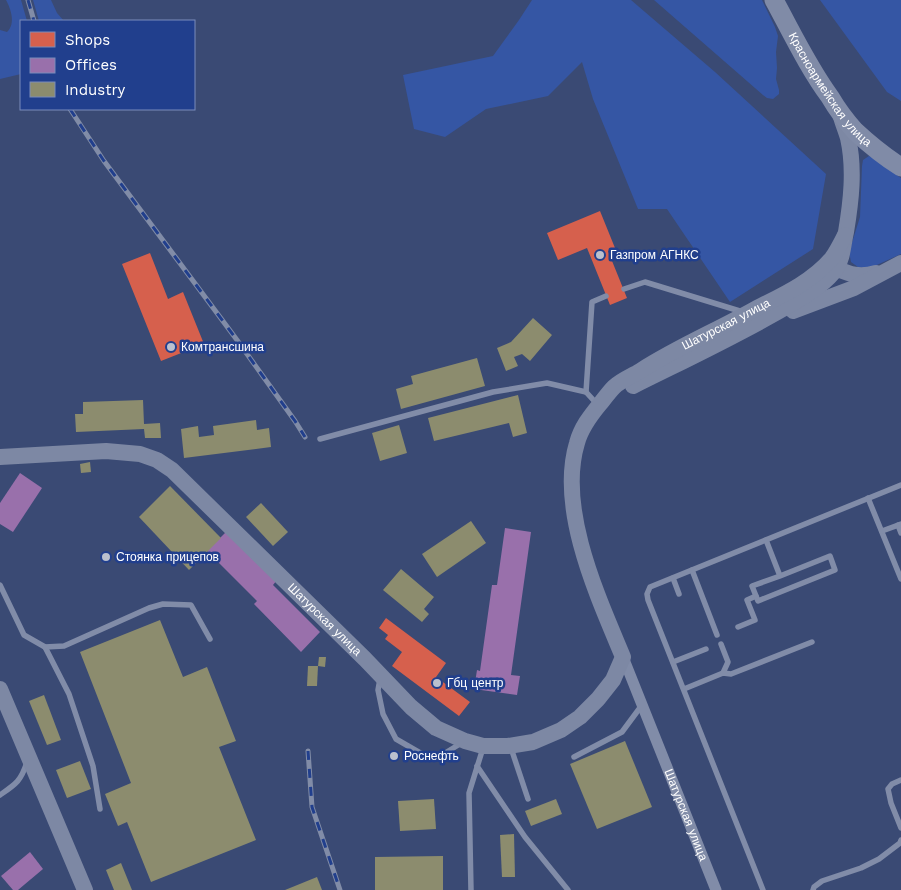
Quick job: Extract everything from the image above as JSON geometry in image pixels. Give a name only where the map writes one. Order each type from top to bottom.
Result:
[{"type":"main road","name":"Красноармейская улица","points":[[774,0],[822,87],[846,111],[881,139],[901,152]]},
{"type":"main road","name":"Красноармейская улица","points":[[786,0],[841,97],[856,131],[901,167]]},
{"type":"main road","points":[[846,111],[851,159]]},
{"type":"main road","points":[[851,159],[856,131]]},
{"type":"main road","name":"Шатурская улица","points":[[2,458],[106,451],[140,454],[157,460],[172,470],[345,639],[411,707],[436,728],[465,741],[483,746],[510,746],[532,742],[561,730],[580,717],[613,680],[623,657],[585,560],[572,499],[573,455],[586,422],[614,387],[648,366],[786,293],[831,266],[845,235],[852,186],[851,159]]},
{"type":"main road","points":[[769,317],[823,282],[831,266],[852,274],[864,276],[897,265]]},
{"type":"main road","points":[[769,317],[790,312],[854,288],[897,265]]},
{"type":"main road","name":"Шатурская улица","points":[[599,406],[625,390],[769,317]]},
{"type":"main road","points":[[0,689],[85,890]]},
{"type":"street","name":"Шатурская улица","points":[[623,657],[716,890]]},
{"type":"lane","points":[[624,289],[645,282],[748,313]]},
{"type":"lane","points":[[586,392],[592,302],[606,296]]},
{"type":"lane","points":[[320,439],[493,392],[547,383],[586,392],[599,406]]},
{"type":"lane","points":[[763,890],[647,594],[650,587],[901,485]]},
{"type":"lane","points":[[868,498],[901,579]]},
{"type":"lane","points":[[882,531],[899,524],[901,533]]},
{"type":"lane","points":[[766,540],[780,576]]},
{"type":"lane","points":[[830,556],[835,570],[758,601],[752,586],[780,576],[830,556]]},
{"type":"lane","points":[[692,570],[717,635]]},
{"type":"lane","points":[[673,578],[679,594]]},
{"type":"lane","points":[[0,585],[24,635],[45,647],[64,646],[149,608],[163,604],[191,605],[210,639]]},
{"type":"lane","points":[[738,627],[754,620],[747,600],[756,596]]},
{"type":"lane","points":[[684,689],[723,674],[732,674],[812,642]]},
{"type":"lane","points":[[721,644],[728,662],[723,674]]},
{"type":"lane","points":[[45,647],[69,694],[93,766],[100,809]]},
{"type":"lane","points":[[673,662],[706,649]]},
{"type":"lane","points":[[380,676],[378,690],[383,714],[396,739],[422,754],[442,755],[465,741]]},
{"type":"lane","points":[[574,757],[622,732],[642,705]]},
{"type":"lane","points":[[471,890],[469,793],[483,746]]},
{"type":"lane","points":[[510,746],[528,799]]},
{"type":"lane","points":[[0,795],[16,784],[23,773],[29,757]]},
{"type":"lane","points":[[477,766],[525,837],[568,890]]},
{"type":"lane","points":[[901,780],[892,784],[888,789],[891,803],[901,828]]},
{"type":"lane","points":[[812,890],[822,881],[861,868],[879,859],[900,842]]},
{"type":"shaded area","points":[[6,0],[21,0],[27,20],[20,20],[20,74],[0,79],[0,30],[7,32],[10,29],[12,21],[11,12]]},
{"type":"shaded area","points":[[33,0],[51,0],[57,13],[63,20],[39,20]]},
{"type":"shaded area","points":[[532,0],[631,0],[715,72],[826,174],[813,249],[730,302],[667,209],[638,209],[593,99],[582,62],[548,96],[486,109],[445,137],[414,129],[403,75],[493,56]]},
{"type":"shaded area","points":[[654,0],[762,0],[778,36],[776,79],[779,94],[773,99],[763,95]]},
{"type":"shaded area","points":[[820,0],[901,0],[901,101],[887,92]]},
{"type":"shaded area","points":[[869,156],[882,162],[901,178],[901,254],[868,269],[858,267],[851,262],[849,252],[860,217],[863,160]]},
{"type":"building: Shops","name":"Газпром АГНКС","points":[[600,211],[615,248],[608,251],[627,298],[610,305],[587,248],[558,260],[547,233]]},
{"type":"building: Shops","points":[[150,253],[168,299],[183,292],[204,344],[161,361],[122,264]]},
{"type":"building: Shops","points":[[386,618],[446,663],[436,677],[470,702],[459,716],[392,666],[402,652],[385,639],[388,635],[379,628]]},
{"type":"building: Offices","points":[[20,473],[42,488],[13,532],[0,524],[0,503]]},
{"type":"building: Offices","points":[[505,528],[531,532],[511,675],[520,676],[517,695],[474,689],[477,670],[480,671],[492,585],[497,585]]},
{"type":"building: Offices","points":[[227,531],[277,580],[273,585],[320,632],[301,652],[254,604],[257,601],[207,551]]},
{"type":"building: Offices","points":[[30,852],[43,869],[18,890],[13,890],[1,876]]},
{"type":"building: Industry","points":[[533,318],[552,335],[530,361],[522,354],[514,357],[518,366],[506,371],[497,348],[511,342]]},
{"type":"building: Industry","points":[[477,358],[485,386],[401,409],[396,389],[413,384],[411,376]]},
{"type":"building: Industry","points":[[518,395],[527,433],[513,437],[509,423],[434,441],[428,418]]},
{"type":"building: Industry","points":[[143,400],[144,424],[160,423],[161,438],[145,438],[144,429],[76,432],[75,414],[83,414],[83,402]]},
{"type":"building: Industry","points":[[256,420],[257,430],[269,428],[271,447],[184,458],[181,429],[198,426],[199,437],[214,435],[213,426]]},
{"type":"building: Industry","points":[[399,425],[407,453],[380,461],[372,433]]},
{"type":"building: Industry","points":[[90,462],[91,472],[81,473],[80,464]]},
{"type":"building: Industry","points":[[170,486],[221,538],[189,570],[139,517]]},
{"type":"building: Industry","points":[[261,503],[288,532],[273,546],[246,517]]},
{"type":"building: Industry","points":[[471,521],[486,543],[437,577],[422,554]]},
{"type":"building: Industry","points":[[401,569],[434,597],[424,609],[429,614],[422,622],[383,590]]},
{"type":"building: Industry","points":[[160,620],[183,677],[207,667],[236,741],[219,747],[256,840],[151,882],[127,822],[118,826],[105,794],[131,783],[80,652]]},
{"type":"building: Industry","points":[[319,657],[326,657],[325,667],[318,666]]},
{"type":"building: Industry","points":[[308,666],[318,666],[317,686],[307,686]]},
{"type":"building: Industry","points":[[44,695],[61,740],[47,745],[29,701]]},
{"type":"building: Industry","points":[[625,741],[652,807],[597,829],[570,764]]},
{"type":"building: Industry","points":[[80,761],[91,789],[67,798],[56,770]]},
{"type":"building: Industry","points":[[434,799],[436,829],[400,831],[398,801]]},
{"type":"building: Industry","points":[[556,799],[562,814],[531,826],[525,811]]},
{"type":"building: Industry","points":[[514,834],[515,877],[502,877],[500,835]]},
{"type":"building: Industry","points":[[443,856],[443,890],[375,890],[375,857]]},
{"type":"building: Industry","points":[[121,863],[132,890],[114,890],[106,870]]},
{"type":"building: Industry","points":[[317,877],[322,890],[285,890]]},
{"type":"railway","points":[[28,0],[34,20]]},
{"type":"railway","points":[[71,110],[104,161],[237,340],[305,437]]},
{"type":"railway","points":[[308,751],[312,807],[340,890]]},
{"type":"place","name":"Газпром АГНКС","points":[[600,255]]},
{"type":"place","name":"Комтрансшина","points":[[171,347]]},
{"type":"place","name":"Стоянка прицепов","points":[[106,557]]},
{"type":"place","name":"Гбц центр","points":[[437,683]]},
{"type":"place","name":"Роснефть","points":[[394,756]]}]
